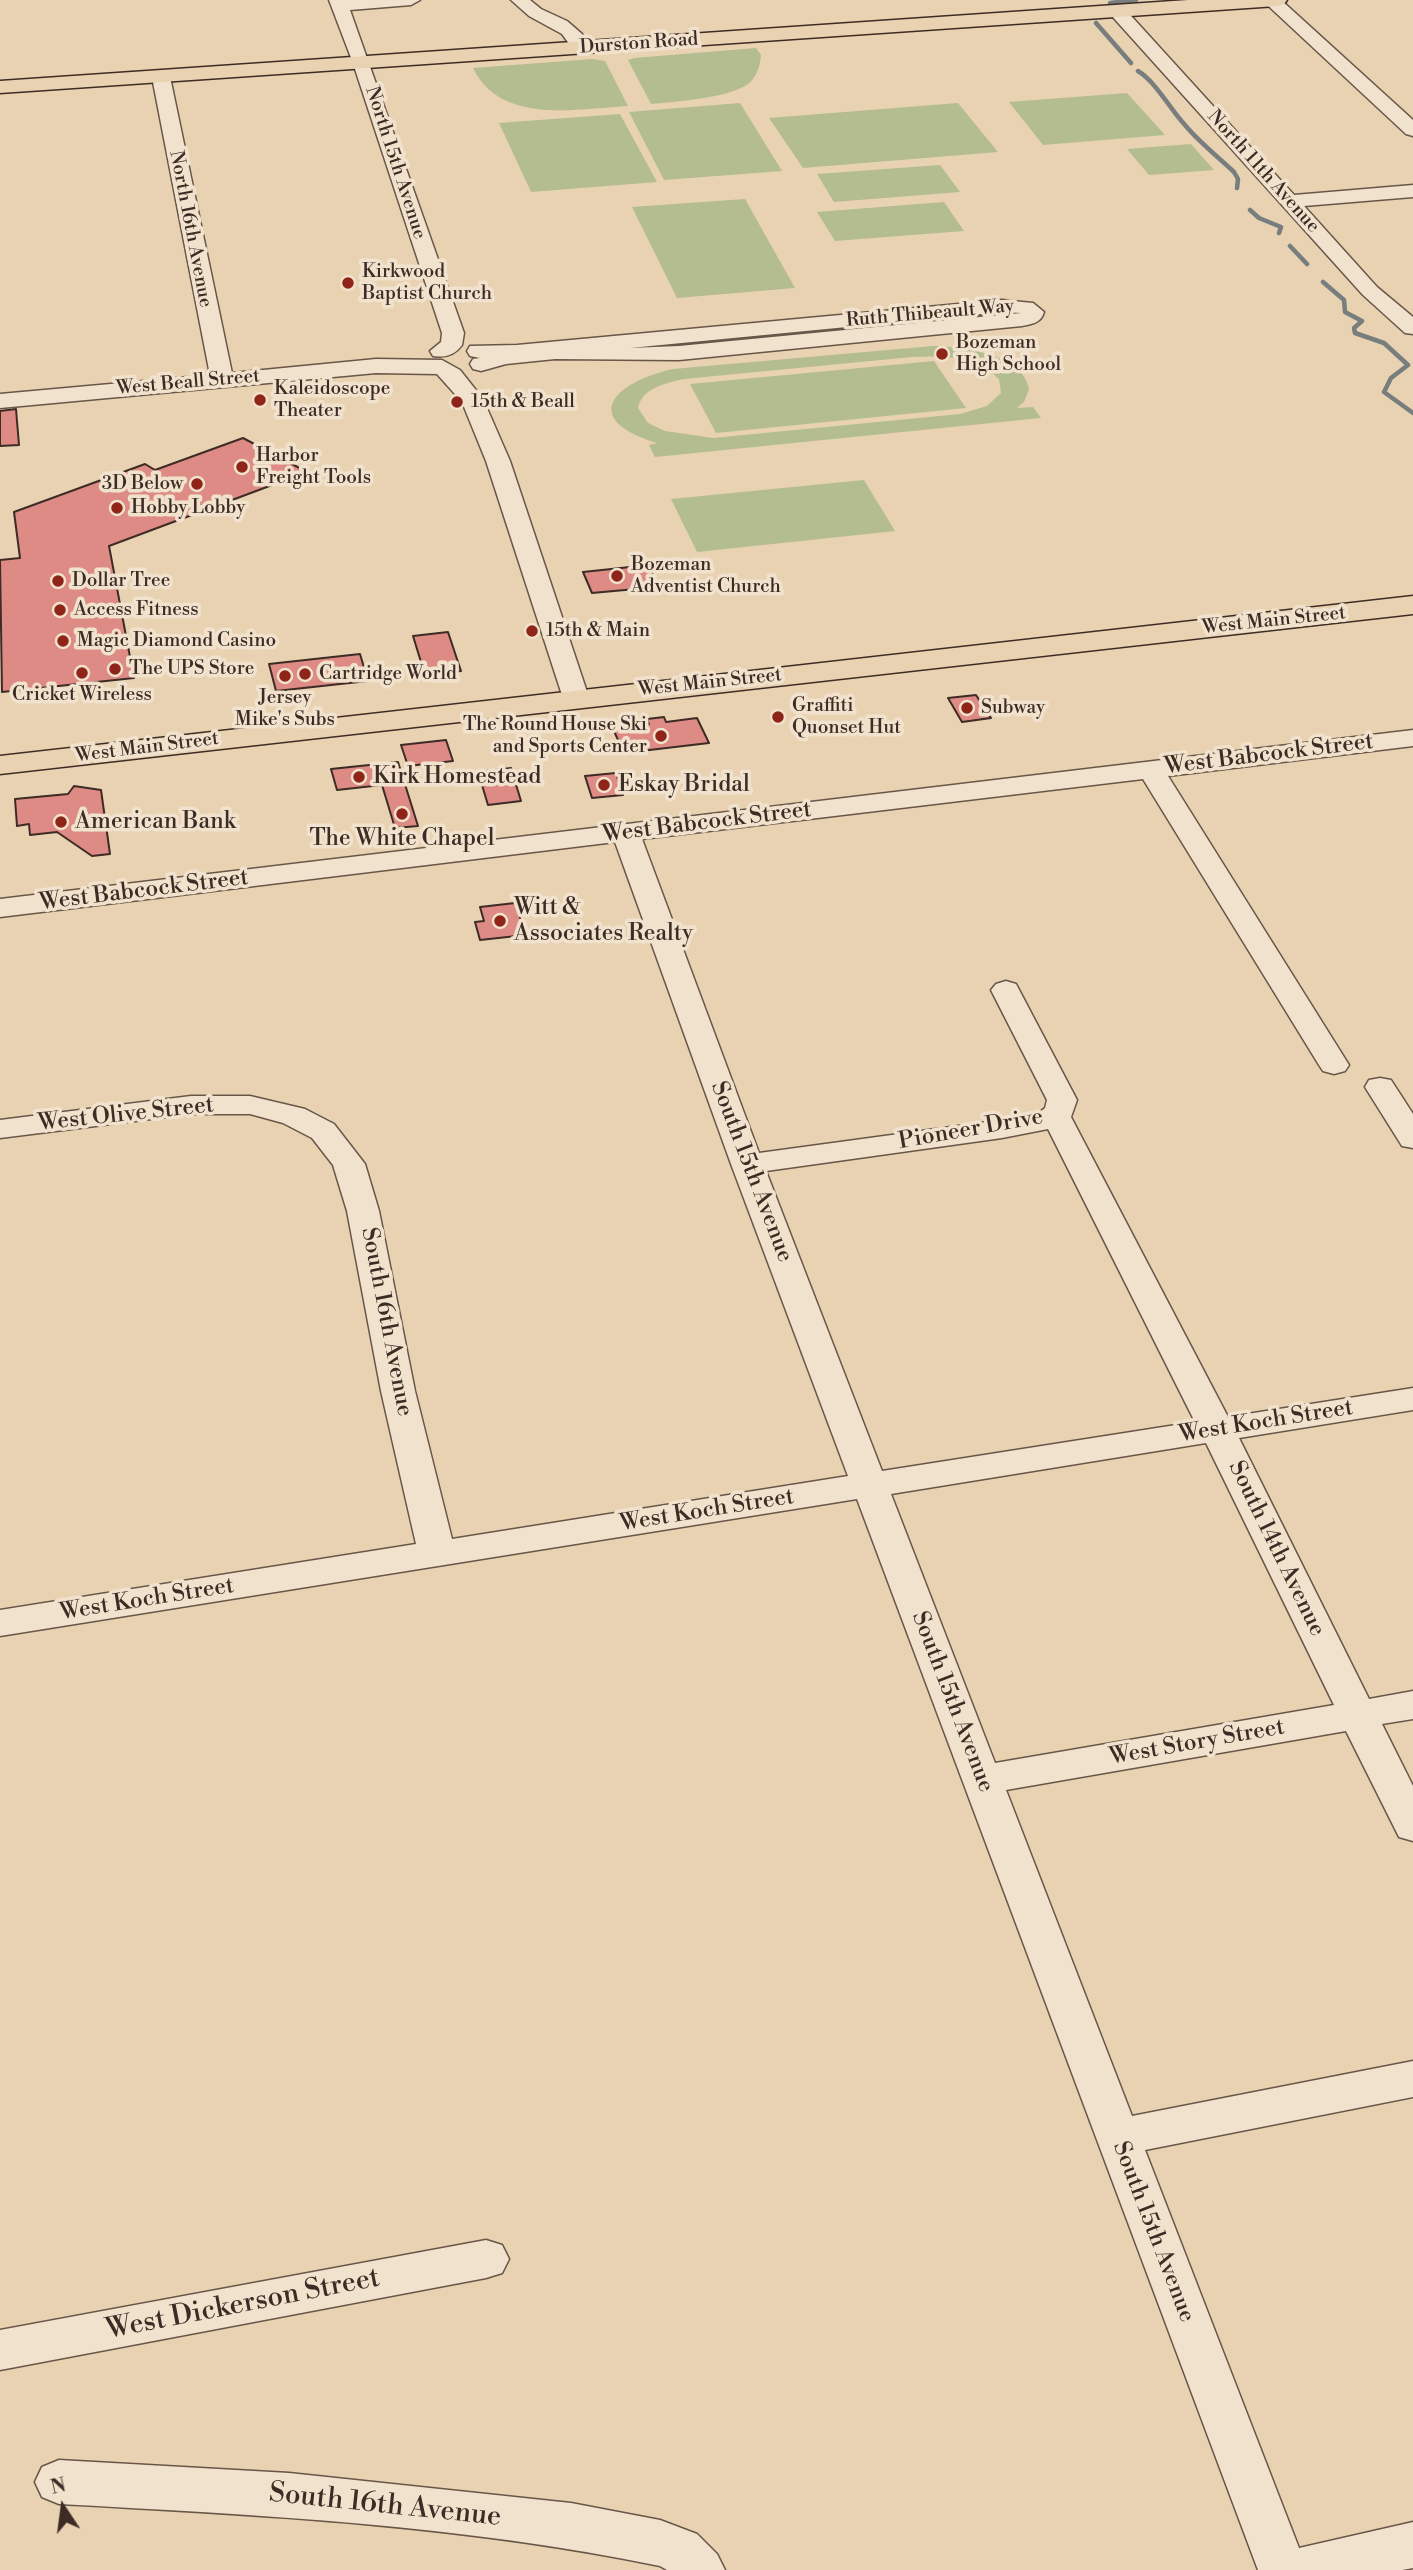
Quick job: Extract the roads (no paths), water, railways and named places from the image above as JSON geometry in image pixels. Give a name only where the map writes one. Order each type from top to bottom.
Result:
[{"type":"main road","name":"Durston Road","points":[[0,88],[1277,0]]},
{"type":"main road","name":"West Main Street","points":[[2,764],[1413,605]]},
{"type":"street","points":[[339,3],[411,0]]},
{"type":"street","points":[[520,0],[534,11],[573,31],[581,48]]},
{"type":"street","points":[[1271,0],[1413,130]]},
{"type":"street","name":"North 15th Avenue","points":[[339,3],[451,326],[477,358]]},
{"type":"street","name":"North 11th Avenue","points":[[1117,11],[1370,291],[1413,328]]},
{"type":"street","name":"North 16th Avenue","points":[[161,77],[222,380]]},
{"type":"street","points":[[1289,201],[1413,191]]},
{"type":"street","name":"Ruth Thibeault Way","points":[[1002,306],[1026,307],[1033,312],[1032,317],[1022,320],[651,355],[571,352],[477,358],[1002,306]]},
{"type":"street","points":[[451,326],[451,345],[439,360],[455,374],[463,394],[471,399],[498,461],[576,698]]},
{"type":"street","points":[[471,399],[475,394],[470,379],[477,358]]},
{"type":"street","name":"West Beall Street","points":[[0,401],[477,358]]},
{"type":"street","name":"West Babcock Street","points":[[0,908],[1413,738]]},
{"type":"street","points":[[1151,769],[1334,1065]]},
{"type":"street","name":"South 15th Avenue","points":[[626,832],[747,1164],[1283,2570]]},
{"type":"street","name":"Pioneer Drive","points":[[747,1164],[1002,1129],[1050,1119],[1060,1111],[1062,1100],[1006,990]]},
{"type":"street","points":[[1380,1087],[1413,1139]]},
{"type":"street","name":"West Olive Street","points":[[0,1129],[191,1105],[250,1105],[294,1115]]},
{"type":"street","name":"South 16th Avenue","points":[[294,1115],[323,1131],[350,1168],[363,1211],[398,1391],[437,1554]]},
{"type":"street","name":"South 14th Avenue","points":[[1061,1124],[1217,1430],[1413,1826]]},
{"type":"street","name":"West Koch Street","points":[[0,1623],[1413,1399]]},
{"type":"street","name":"West Story Street","points":[[981,1780],[1413,1705]]},
{"type":"street","points":[[1117,2137],[1413,2079]]},
{"type":"street","name":"West Dickerson Street","points":[[0,2350],[486,2259]]},
{"type":"street","name":"South 16th Avenue","points":[[59,2482],[289,2495],[571,2525],[660,2543],[680,2550],[701,2570]]},
{"type":"street","points":[[1301,2570],[1413,2546]]},
{"type":"waterway","points":[[1110,3],[1136,0]]},
{"type":"waterway","points":[[1096,23],[1131,63]]},
{"type":"waterway","points":[[1138,71],[1157,89],[1190,131],[1234,172],[1238,179],[1237,188]]},
{"type":"waterway","points":[[1250,210],[1259,218],[1281,227],[1279,233]]},
{"type":"waterway","points":[[1290,246],[1307,264]]},
{"type":"waterway","points":[[1323,282],[1344,300],[1345,312],[1362,321],[1354,328],[1355,333],[1384,343],[1408,365],[1391,378],[1384,392],[1413,413]]},
{"type":"place","name":"Kirkwood Baptist Church","points":[[348,283]]},
{"type":"place","name":"Bozeman High School","points":[[942,354]]},
{"type":"place","name":"Kaleidoscope Theater","points":[[260,400]]},
{"type":"place","name":"15th & Beall","points":[[457,402]]},
{"type":"place","name":"Harbor Freight Tools","points":[[242,467]]},
{"type":"place","name":"3D Below","points":[[197,484]]},
{"type":"place","name":"Hobby Lobby","points":[[117,508]]},
{"type":"place","name":"Bozeman Adventist Church","points":[[617,576]]},
{"type":"place","name":"Dollar Tree","points":[[58,581]]},
{"type":"place","name":"Access Fitness","points":[[60,610]]},
{"type":"place","name":"15th & Main","points":[[532,631]]},
{"type":"place","name":"Magic Diamond Casino","points":[[63,641]]},
{"type":"place","name":"The UPS Store","points":[[115,669]]},
{"type":"place","name":"Cricket Wireless","points":[[82,673]]},
{"type":"place","name":"Cartridge World","points":[[305,674]]},
{"type":"place","name":"Jersey Mike's Subs","points":[[285,676]]},
{"type":"place","name":"Subway","points":[[967,708]]},
{"type":"place","name":"Graffiti Quonset Hut","points":[[778,717]]},
{"type":"place","name":"The Round House Ski and Sports Center","points":[[661,736]]},
{"type":"place","name":"Kirk Homestead","points":[[359,777]]},
{"type":"place","name":"Eskay Bridal","points":[[604,785]]},
{"type":"place","name":"The White Chapel","points":[[402,814]]},
{"type":"place","name":"American Bank","points":[[61,822]]},
{"type":"place","name":"Witt & Associates Realty","points":[[500,921]]}]
